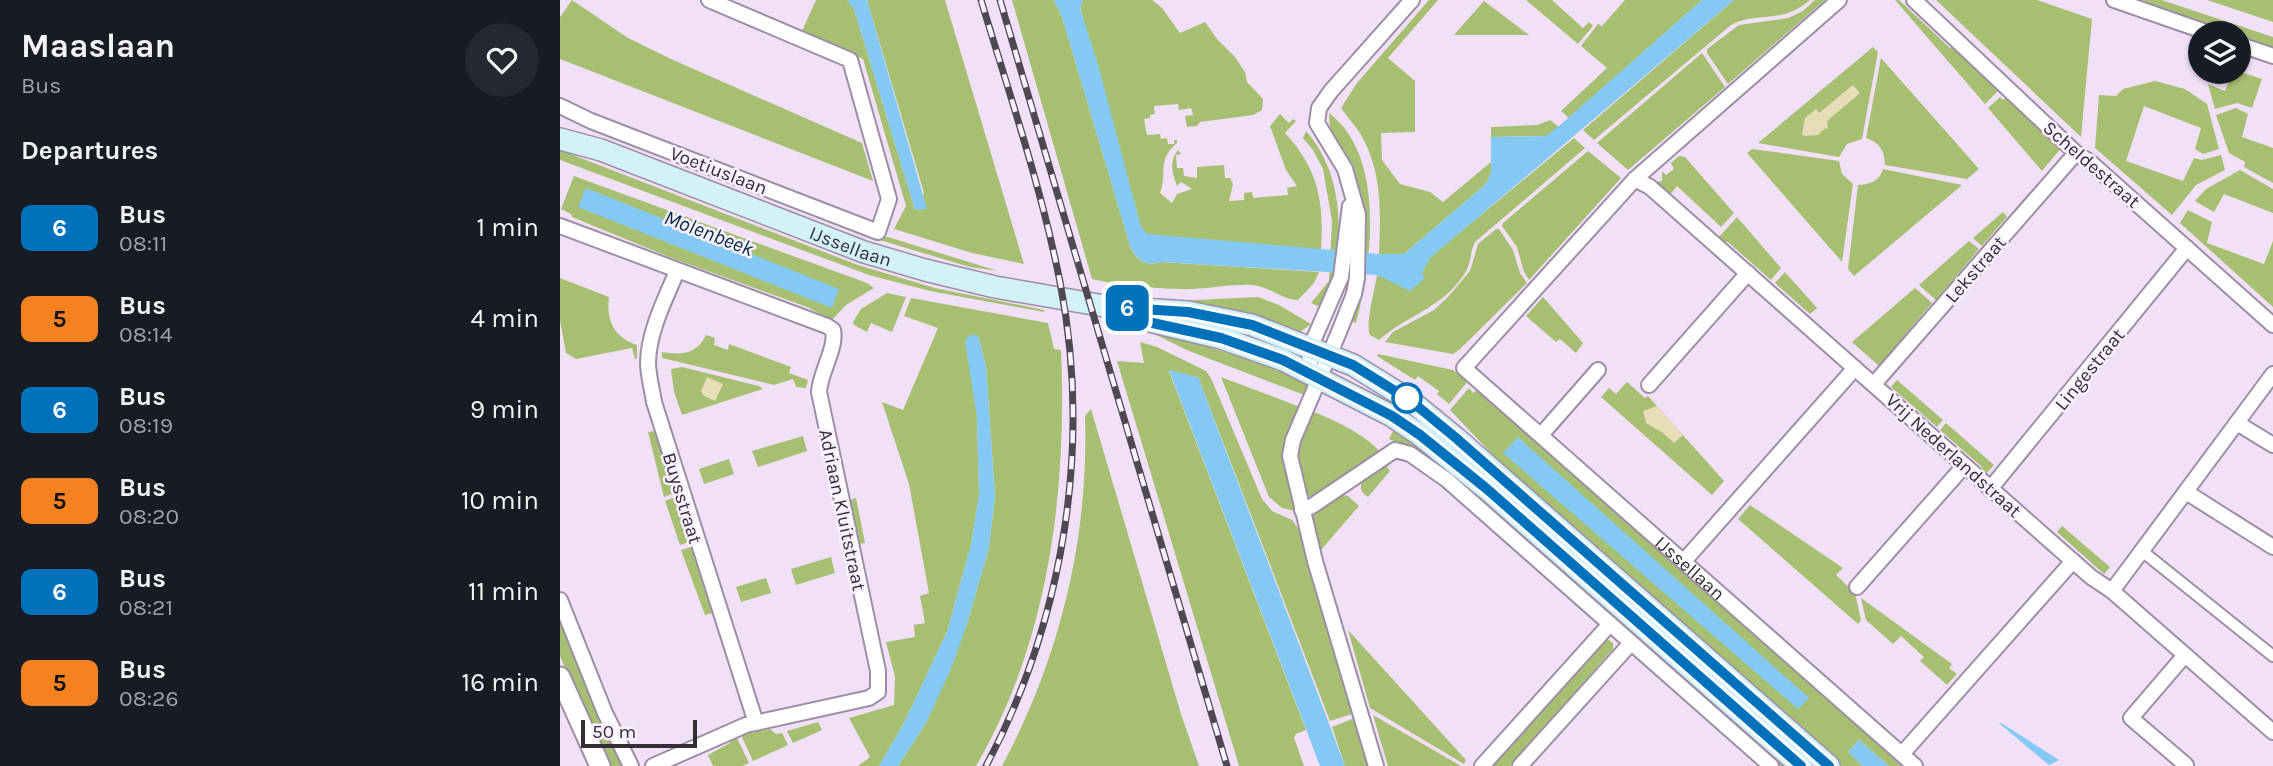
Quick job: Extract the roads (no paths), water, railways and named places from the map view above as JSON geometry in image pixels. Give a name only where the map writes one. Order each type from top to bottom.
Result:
[{"type":"main road","points":[[560,125],[601,150]]},
{"type":"main road","points":[[560,139],[601,150]]},
{"type":"main road","name":"IJssellaan","points":[[601,150],[864,252],[925,271],[995,287],[1110,307],[1188,312],[1252,325],[1380,380],[1420,408],[1829,766]]},
{"type":"main road","name":"IJssellaan","points":[[1110,307],[1148,322],[1221,338],[1283,360],[1392,416],[1478,481],[1801,766]]},
{"type":"street","name":"Voetiuslaan","points":[[560,106],[591,121],[878,232],[889,199],[850,60],[709,0]]},
{"type":"street","points":[[1320,352],[1354,294],[1357,278],[1352,248],[1351,191],[1345,169],[1317,123],[1319,108],[1412,0]]},
{"type":"street","points":[[1635,179],[1839,0]]},
{"type":"street","name":"Scheldestraat","points":[[1914,0],[2076,153],[2090,162],[2273,325]]},
{"type":"street","points":[[2114,0],[2188,26]]},
{"type":"street","points":[[2251,48],[2273,56]]},
{"type":"street","name":"Lekstraat","points":[[1874,384],[2076,153]]},
{"type":"street","name":"Vrij Nederlandstraat","points":[[1635,179],[1650,187],[1990,489],[2273,732]]},
{"type":"street","name":"IJssellaan","points":[[1635,179],[1464,368],[1916,766]]},
{"type":"street","points":[[560,226],[677,271]]},
{"type":"street","points":[[1352,248],[1341,277],[1315,376],[1290,449],[1290,464],[1376,766]]},
{"type":"street","name":"Lingestraat","points":[[1990,489],[2187,248]]},
{"type":"street","name":"Adriaan Kluitstraat","points":[[677,271],[834,330],[835,338],[821,375],[819,392],[878,671],[878,692],[869,698],[756,723]]},
{"type":"street","name":"Buysstraat","points":[[677,271],[653,329],[650,344],[648,365],[654,402],[756,723]]},
{"type":"street","points":[[1649,385],[1748,273]]},
{"type":"street","points":[[1684,561],[1855,368]]},
{"type":"street","points":[[1541,435],[1598,370]]},
{"type":"street","points":[[2112,591],[2273,374]]},
{"type":"street","points":[[2237,423],[2273,445]]},
{"type":"street","points":[[1302,512],[1395,450],[1410,454],[1426,463],[1771,766]]},
{"type":"street","points":[[1857,587],[1965,466]]},
{"type":"street","points":[[2186,492],[2273,547]]},
{"type":"street","points":[[2142,551],[2273,656]]},
{"type":"street","points":[[1902,754],[2073,561]]},
{"type":"street","points":[[560,600],[605,713],[631,766]]},
{"type":"street","points":[[1482,766],[1610,624]]},
{"type":"street","points":[[1520,766],[1631,643]]},
{"type":"street","points":[[2185,654],[2131,718],[2186,765]]},
{"type":"street","points":[[560,677],[600,766]]},
{"type":"street","points":[[653,766],[724,733],[756,723]]},
{"type":"water","points":[[847,0],[867,0],[927,209],[915,210],[854,9]]},
{"type":"water","points":[[1054,0],[1083,0],[1080,8],[1099,68],[1141,227],[1147,234],[1404,254],[1486,184],[1491,172],[1491,137],[1546,136],[1702,0],[1734,0],[1430,258],[1422,273],[1425,278],[1410,291],[1377,275],[1147,263],[1140,260],[1131,249],[1062,17]]},
{"type":"water","points":[[586,188],[839,289],[832,308],[578,207]]},
{"type":"water","points":[[970,335],[977,335],[979,339],[986,367],[995,496],[989,548],[951,669],[926,723],[898,766],[879,766],[904,723],[947,632],[971,545],[979,495],[977,418],[965,341]]},
{"type":"water","points":[[1169,370],[1198,377],[1345,766],[1320,766]]},
{"type":"water","points":[[1518,437],[1809,698],[1798,709],[1503,453]]},
{"type":"water","points":[[2001,723],[2059,760],[2049,765]]},
{"type":"water","points":[[1859,740],[1889,766],[1863,766],[1848,752]]},
{"type":"railway","points":[[981,0],[1024,140],[1052,246],[1069,344],[1073,406],[1071,468],[1064,530],[1052,592],[1035,651],[1013,710],[986,766]]},
{"type":"railway","points":[[1000,0],[1227,766]]},
{"type":"water label","name":"Molenbeek","points":[[709,233]]}]
